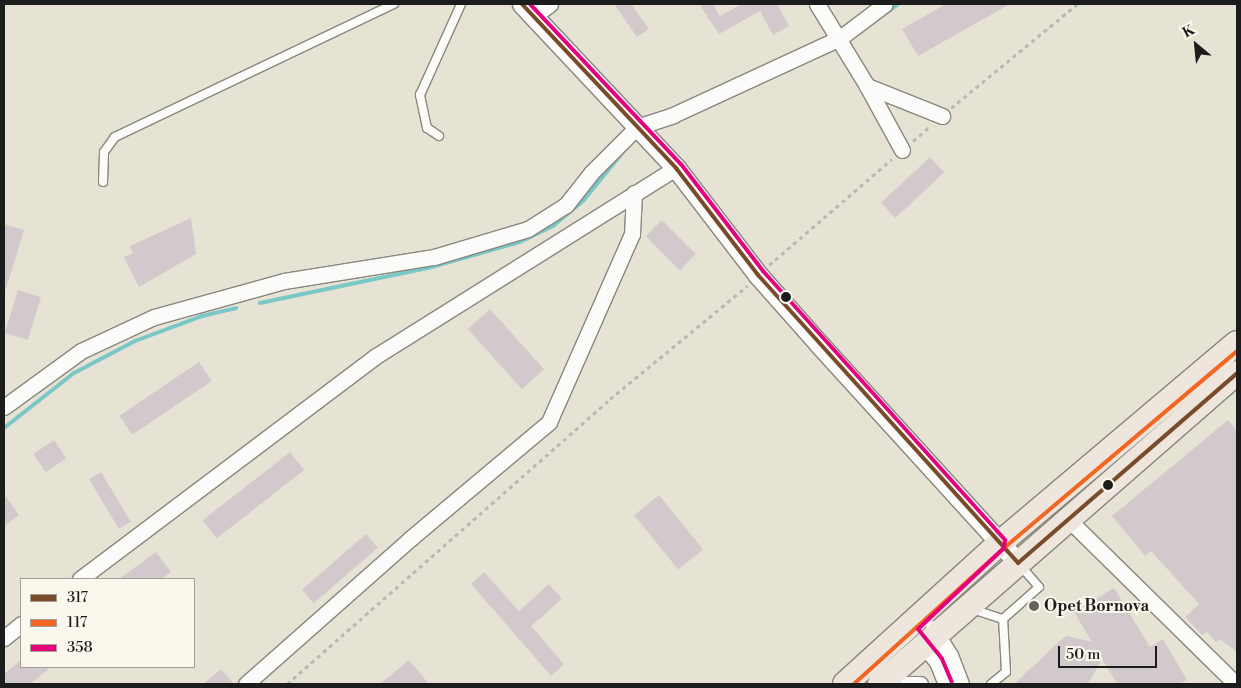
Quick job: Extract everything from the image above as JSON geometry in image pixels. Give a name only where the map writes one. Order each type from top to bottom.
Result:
[{"type":"main road","points":[[845,684],[1000,543],[1237,343]]},
{"type":"main road","points":[[880,684],[966,607],[1070,521],[1237,373]]},
{"type":"main road","points":[[915,622],[931,640]]},
{"type":"street","points":[[550,4],[528,10],[676,168],[758,275],[1018,563]]},
{"type":"street","points":[[817,4],[840,38],[902,150]]},
{"type":"street","points":[[4,407],[81,351],[154,317],[284,281],[434,257],[528,229],[566,205],[592,172],[637,127],[673,115],[840,38],[885,4]]},
{"type":"street","points":[[867,86],[942,116]]},
{"type":"street","points":[[81,578],[376,356],[676,168]]},
{"type":"street","points":[[246,684],[411,538],[549,422],[632,234],[634,193]]},
{"type":"street","points":[[1070,521],[1236,684]]},
{"type":"street","points":[[4,638],[20,625]]},
{"type":"street","points":[[931,640],[946,684]]},
{"type":"street","points":[[931,640],[961,684]]},
{"type":"street","points":[[886,684],[920,684]]},
{"type":"lane","points":[[103,182],[104,152],[115,136],[394,4]]},
{"type":"lane","points":[[439,136],[427,128],[420,95],[461,4]]},
{"type":"lane","points":[[1003,620],[1039,588],[1018,563]]},
{"type":"lane","points":[[966,607],[1003,620]]},
{"type":"lane","points":[[991,684],[1006,672],[1003,620]]},
{"type":"path","points":[[287,684],[610,399],[758,275],[942,116],[1077,4]]},
{"type":"building","points":[[614,4],[631,4],[649,29],[637,37]]},
{"type":"building","points":[[699,4],[713,4],[720,16],[742,4],[777,4],[789,26],[773,35],[760,11],[719,34]]},
{"type":"building","points":[[946,4],[1010,4],[918,56],[902,29]]},
{"type":"building","points":[[930,157],[944,172],[895,218],[881,203]]},
{"type":"building","points":[[191,218],[196,254],[139,287],[124,257],[133,253],[130,246]]},
{"type":"building","points":[[662,220],[696,254],[680,270],[646,236]]},
{"type":"building","points":[[4,224],[24,230],[6,289],[4,289]]},
{"type":"building","points":[[18,290],[41,297],[28,340],[5,333]]},
{"type":"building","points":[[490,309],[544,369],[522,389],[468,329]]},
{"type":"building","points":[[199,362],[212,381],[132,435],[119,416]]},
{"type":"building","points":[[1228,420],[1237,431],[1237,652],[1220,639],[1216,642],[1207,632],[1202,635],[1185,617],[1199,604],[1151,551],[1145,556],[1112,516]]},
{"type":"building","points":[[54,440],[66,458],[46,472],[33,454]]},
{"type":"building","points":[[290,452],[304,470],[217,538],[203,520]]},
{"type":"building","points":[[101,472],[131,522],[119,529],[89,479]]},
{"type":"building","points":[[4,494],[19,515],[4,526]]},
{"type":"building","points":[[659,495],[703,549],[678,570],[634,515]]},
{"type":"building","points":[[366,534],[378,548],[314,603],[302,590]]},
{"type":"building","points":[[156,552],[171,572],[162,578],[120,578]]},
{"type":"building","points":[[484,572],[519,611],[549,584],[562,599],[531,626],[564,664],[551,676],[471,584]]},
{"type":"building","points":[[1114,588],[1150,647],[1163,639],[1187,680],[1179,684],[1117,684],[1102,659],[1088,684],[1014,684],[1067,636],[1092,642],[1074,612]]},
{"type":"building","points":[[409,660],[429,684],[380,684],[396,671]]},
{"type":"building","points":[[20,661],[20,668],[50,668],[30,684],[4,684],[4,674]]},
{"type":"building","points":[[221,669],[234,684],[203,684]]},
{"type":"waterway","points":[[863,29],[898,4]]},
{"type":"waterway","points":[[260,303],[428,268],[520,242],[553,226],[583,201],[627,147]]},
{"type":"waterway","points":[[4,428],[74,373],[135,341],[202,316],[236,308]]},
{"type":"transit line","name":"317","points":[[522,4],[676,168],[758,275],[1018,563],[1237,373]]},
{"type":"transit line","name":"358","points":[[530,4],[681,164],[763,271],[1005,540],[1004,548],[918,629],[942,659],[952,682]]},
{"type":"transit line","name":"117","points":[[854,684],[1004,548],[1237,351]]},
{"type":"place","name":"Opet Bornova","points":[[1034,606]]}]
